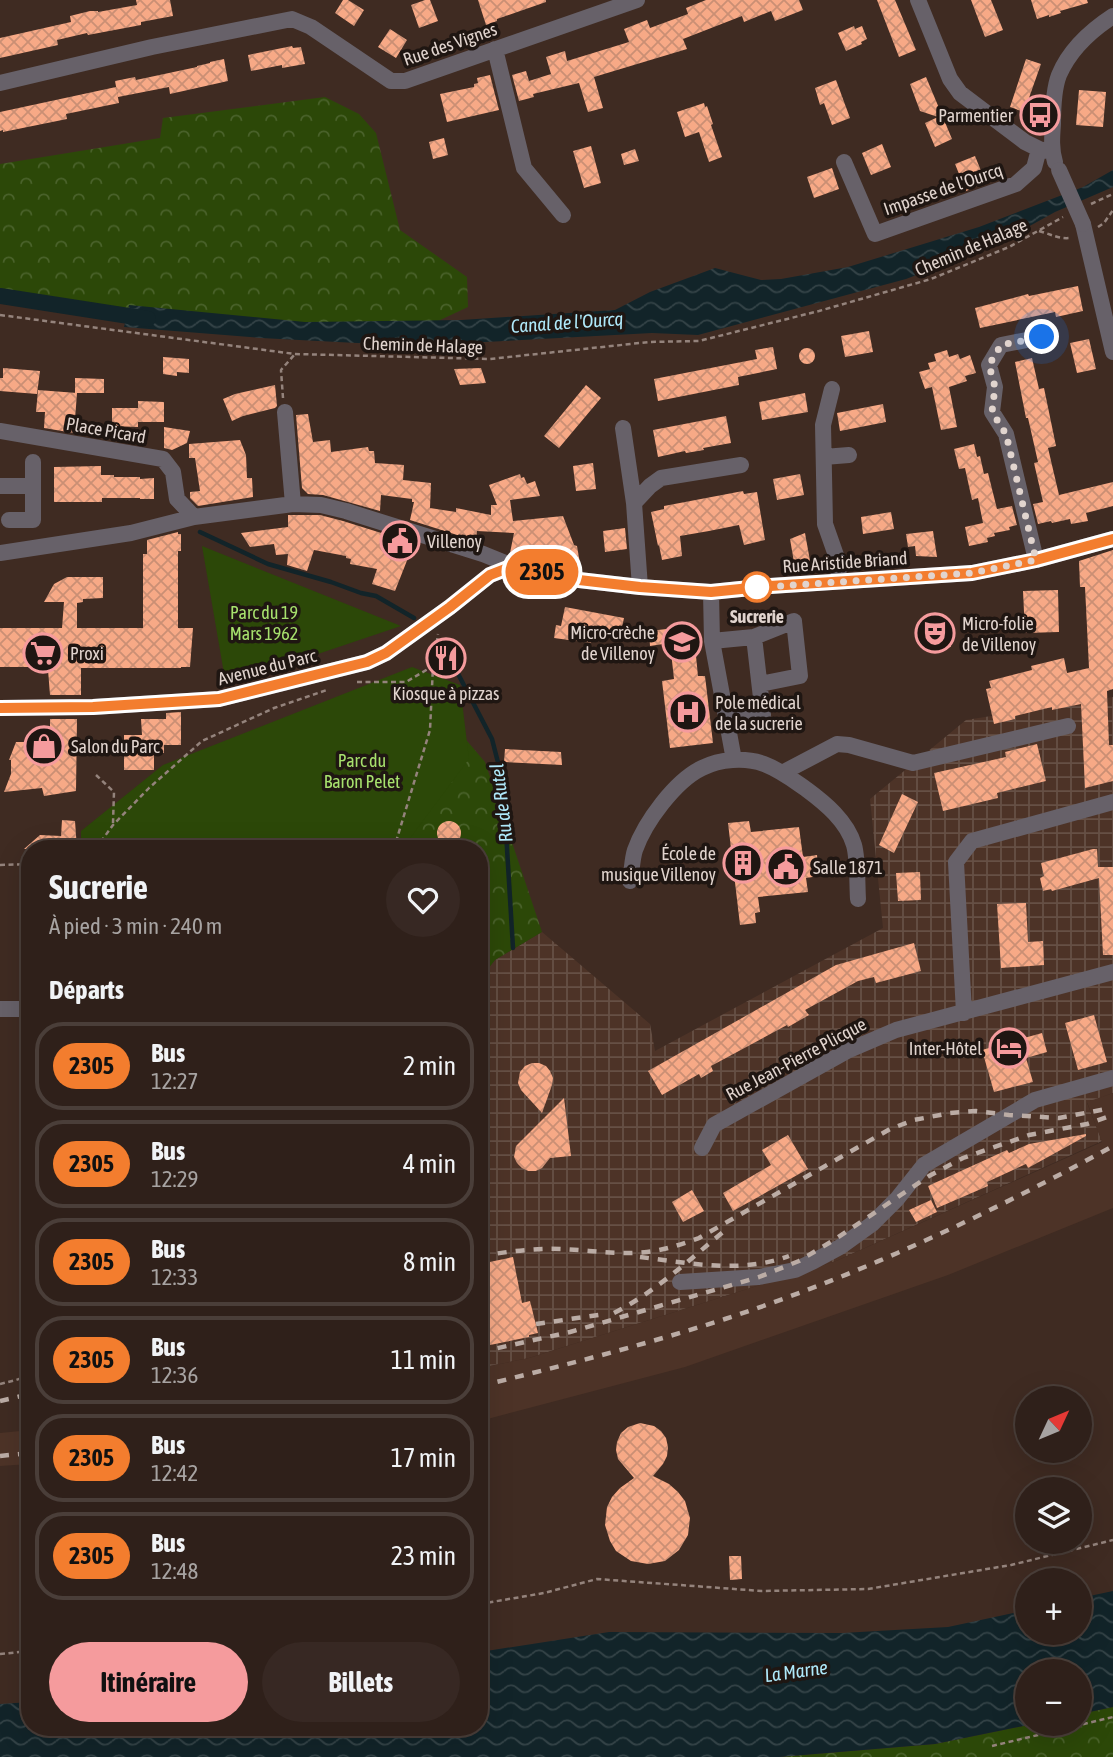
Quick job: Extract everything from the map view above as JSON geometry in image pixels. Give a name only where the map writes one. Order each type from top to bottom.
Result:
[{"type":"street","name":"Rue des Vignes","points":[[0,83],[152,47],[292,19],[311,27],[391,82],[405,81],[637,0]]},
{"type":"street","points":[[918,0],[950,79],[960,93],[1025,142],[1045,150],[1059,170],[1083,225],[1113,352]]},
{"type":"street","points":[[1045,150],[1058,77],[1076,47],[1113,16]]},
{"type":"street","points":[[495,49],[524,168],[563,215]]},
{"type":"street","name":"Impasse de l'Ourcq","points":[[844,162],[875,234],[1016,184],[1034,168],[1045,150]]},
{"type":"street","points":[[1036,560],[1006,434],[992,412],[995,387],[989,365],[1001,345],[1042,337]]},
{"type":"street","points":[[832,389],[823,425],[825,524],[838,561],[839,581]]},
{"type":"street","points":[[285,412],[293,504]]},
{"type":"street","points":[[623,428],[634,503],[640,587]]},
{"type":"street","name":"Place Picard","points":[[0,431],[163,459],[173,472],[177,499],[194,517]]},
{"type":"street","points":[[824,457],[849,455]]},
{"type":"street","points":[[9,520],[33,520],[33,462]]},
{"type":"street","points":[[634,503],[661,478],[741,465]]},
{"type":"street","points":[[0,486],[33,486]]},
{"type":"street","name":"Rue Aristide Briand","points":[[0,553],[131,533],[194,517],[293,504],[321,505],[513,566],[579,580],[711,592],[972,573],[1036,560],[1113,539]]},
{"type":"street","name":"Avenue du Parc","points":[[0,708],[93,707],[219,699],[367,662],[386,653],[490,575],[513,566]]},
{"type":"street","points":[[711,592],[712,641],[734,760]]},
{"type":"street","points":[[712,641],[754,637],[794,621],[800,676],[760,684]]},
{"type":"street","points":[[728,721],[763,715],[754,637]]},
{"type":"street","points":[[782,773],[837,744],[849,744],[913,762],[1068,726]]},
{"type":"street","points":[[630,881],[634,851],[651,817],[673,791],[699,769],[717,761],[734,760],[762,763],[782,773],[821,800],[843,824],[854,846],[858,899]]},
{"type":"street","points":[[964,1013],[956,862],[972,841],[1113,802]]},
{"type":"street","name":"Rue Jean-Pierre Plicque","points":[[702,1148],[714,1125],[847,1051],[896,1030],[1113,972]]},
{"type":"street","points":[[0,1009],[21,1009]]},
{"type":"street","points":[[680,1282],[759,1277],[795,1270],[840,1247],[872,1224],[925,1166],[1035,1100],[1113,1077]]},
{"type":"path","points":[[1091,204],[1113,194]]},
{"type":"path","name":"Chemin de Halage","points":[[0,315],[295,354],[491,359],[649,342],[699,341],[819,312],[931,279],[1009,247],[1070,214]]},
{"type":"path","points":[[285,412],[281,370],[295,354]]},
{"type":"path","points":[[397,840],[430,730],[433,666],[439,627]]},
{"type":"path","points":[[350,682],[406,682],[433,666]]},
{"type":"path","points":[[103,840],[113,825],[149,788],[202,741],[274,708],[338,686]]},
{"type":"path","points":[[96,775],[114,792],[113,825]]},
{"type":"path","points":[[0,865],[21,864]]},
{"type":"path","points":[[0,1384],[21,1378]]},
{"type":"path","points":[[488,1603],[544,1593],[597,1579],[762,1591],[869,1589],[1011,1565],[1113,1540]]},
{"type":"path","points":[[0,1654],[21,1652]]},
{"type":"path","points":[[992,1745],[1113,1717]]},
{"type":"shaded area","points":[[1113,697],[1113,1093],[1087,1103],[1102,1141],[836,1261],[529,1358],[488,1366],[488,969],[495,960],[542,932],[650,1024],[655,1051],[883,928],[870,799],[966,720]]},
{"type":"shaded area","points":[[1113,1093],[1113,1208],[948,1275],[685,1367],[488,1419],[488,1366],[529,1358],[836,1261],[1102,1142],[1087,1102]]},
{"type":"shaded area","points":[[21,1431],[21,1465],[0,1466],[0,1433]]},
{"type":"green space","points":[[325,97],[359,114],[376,133],[400,230],[467,277],[468,307],[421,329],[200,318],[0,298],[0,164],[160,138],[163,118]]},
{"type":"green space","name":"Parc du 19 Mars 1962","points":[[202,546],[401,626],[226,685]]},
{"type":"green space","name":"Parc du Baron Pelet","points":[[412,667],[460,685],[469,759],[409,840],[81,840],[81,831],[163,765]]},
{"type":"green space","points":[[439,708],[485,762],[542,932],[495,960],[488,969],[488,840],[353,840]]},
{"type":"green space","points":[[1113,1707],[1113,1757],[779,1757],[935,1744],[1015,1728],[1015,1736],[1092,1736],[1092,1711]]},
{"type":"water","points":[[1113,170],[1113,187],[1055,212],[995,245],[906,279],[698,335],[652,333],[485,342],[376,344],[124,327],[129,305],[305,322],[461,320],[615,310],[650,292],[715,268],[761,280],[848,267],[979,227],[1083,187]]},
{"type":"water","name":"La Marne","points":[[1113,1591],[1113,1707],[1092,1711],[1092,1659],[1015,1659],[1015,1728],[935,1744],[779,1757],[0,1757],[0,1704],[21,1703],[21,1736],[488,1736],[488,1651],[609,1632],[842,1633],[948,1627],[1015,1613],[1015,1645],[1092,1645],[1092,1595]]},
{"type":"building","points":[[136,0],[170,0],[173,16],[141,22],[141,25],[57,40],[58,45],[0,58],[0,38],[71,22],[70,16],[90,11],[137,5]]},
{"type":"building","points":[[343,0],[348,0],[364,10],[354,26],[335,13]]},
{"type":"building","points":[[430,0],[438,21],[419,28],[411,5]]},
{"type":"building","points":[[478,0],[546,0],[546,2],[486,25]]},
{"type":"building","points":[[706,0],[799,0],[803,10],[775,21],[771,11],[744,22],[742,16],[683,39],[687,49],[594,77],[603,108],[588,112],[579,83],[533,94],[534,97],[519,101],[512,75],[526,71],[529,81],[551,74],[546,57],[565,51],[567,61],[629,42],[624,29],[647,20],[650,28],[688,14],[686,8]]},
{"type":"building","points":[[877,0],[895,0],[916,50],[899,57]]},
{"type":"building","points":[[971,0],[991,0],[1003,30],[985,37]]},
{"type":"building","points":[[1031,0],[1087,0],[1088,3],[1037,19]]},
{"type":"building","points":[[854,26],[855,29],[862,26],[867,39],[846,51],[838,33]]},
{"type":"building","points":[[390,29],[407,40],[396,58],[378,47]]},
{"type":"building","points":[[292,46],[301,47],[305,64],[251,71],[248,55]]},
{"type":"building","points":[[224,59],[228,81],[170,94],[169,87],[118,97],[115,81],[135,77],[136,80]]},
{"type":"building","points":[[1026,59],[1041,64],[1024,112],[1010,107]]},
{"type":"building","points":[[490,75],[499,110],[447,122],[440,94],[474,87],[474,84],[478,83],[477,78]]},
{"type":"building","points":[[926,77],[952,139],[935,147],[925,123],[938,117],[920,111],[910,84]]},
{"type":"building","points":[[836,80],[850,118],[832,125],[824,103],[820,105],[815,88]]},
{"type":"building","points":[[116,87],[119,103],[66,114],[67,119],[0,131],[0,112]]},
{"type":"building","points":[[1079,90],[1106,92],[1103,127],[1076,125]]},
{"type":"building","points":[[704,103],[722,157],[709,162],[699,132],[685,137],[677,112]]},
{"type":"building","points":[[444,138],[448,155],[433,159],[429,142]]},
{"type":"building","points":[[882,144],[891,167],[871,175],[862,153]]},
{"type":"building","points":[[591,146],[601,183],[584,188],[573,151]]},
{"type":"building","points":[[635,149],[639,161],[624,165],[621,154]]},
{"type":"building","points":[[975,156],[986,183],[966,191],[955,164]]},
{"type":"building","points":[[832,168],[839,189],[814,198],[807,177]]},
{"type":"building","points":[[1078,286],[1083,311],[1056,317],[1055,312],[980,328],[975,308],[1028,294],[1029,296]]},
{"type":"building","points":[[869,331],[873,352],[845,357],[841,336]]},
{"type":"building","points":[[1089,339],[1096,369],[1077,373],[1070,343]]},
{"type":"building","points":[[773,347],[777,369],[738,377],[739,385],[658,401],[654,379],[757,359],[755,350]]},
{"type":"building","points":[[804,348],[810,348],[815,356],[813,362],[804,364],[799,359],[799,353]]},
{"type":"building","points":[[947,350],[949,357],[958,354],[960,359],[970,355],[976,373],[965,376],[967,381],[949,387],[957,427],[941,430],[932,387],[925,389],[919,372],[930,369],[928,363],[936,361],[934,354]]},
{"type":"building","points":[[163,357],[189,359],[189,373],[177,372],[177,376],[163,374]]},
{"type":"building","points":[[1032,358],[1039,389],[1044,388],[1056,446],[1048,448],[1059,495],[1113,482],[1113,506],[1086,513],[1088,521],[1071,524],[1070,519],[1038,524],[1033,504],[1043,502],[1034,463],[1038,462],[1015,362]]},
{"type":"building","points":[[3,368],[40,371],[37,394],[0,391]]},
{"type":"building","points":[[481,368],[486,383],[460,385],[454,369]]},
{"type":"building","points":[[75,378],[104,379],[104,393],[75,393]]},
{"type":"building","points":[[275,385],[275,408],[232,421],[223,399]]},
{"type":"building","points":[[586,385],[601,398],[559,448],[544,436]]},
{"type":"building","points":[[38,390],[77,393],[74,433],[44,428],[45,412],[36,412]]},
{"type":"building","points":[[805,393],[808,412],[762,420],[759,402]]},
{"type":"building","points":[[138,401],[164,402],[164,422],[138,422],[138,427],[112,426],[112,408],[138,408]]},
{"type":"building","points":[[883,404],[886,422],[840,431],[837,413]]},
{"type":"building","points":[[308,414],[313,442],[330,440],[331,452],[368,447],[369,451],[374,451],[375,463],[404,465],[403,480],[431,483],[430,508],[456,512],[456,508],[491,515],[491,505],[497,505],[489,485],[520,474],[527,484],[535,481],[540,496],[510,500],[513,521],[563,516],[574,545],[577,546],[581,569],[510,553],[514,533],[477,531],[476,541],[410,520],[414,502],[412,499],[381,495],[380,511],[323,495],[308,494],[302,488],[296,415]]},
{"type":"building","points":[[726,416],[731,443],[658,457],[653,430]]},
{"type":"building","points":[[164,427],[190,431],[187,443],[172,450],[164,448]]},
{"type":"building","points":[[240,440],[246,455],[247,478],[252,478],[253,497],[198,506],[190,498],[190,492],[200,491],[195,458],[189,458],[189,444]]},
{"type":"building","points":[[974,444],[984,474],[988,473],[997,509],[1012,506],[1017,525],[1009,527],[1010,530],[994,533],[995,536],[987,538],[988,542],[969,546],[965,527],[983,523],[978,498],[972,500],[965,468],[959,469],[954,449]]},
{"type":"building","points":[[593,463],[596,489],[576,491],[573,466]]},
{"type":"building","points":[[101,466],[101,475],[154,478],[154,499],[102,498],[102,502],[54,502],[54,467]]},
{"type":"building","points":[[800,474],[804,495],[777,500],[773,479]]},
{"type":"building","points":[[743,491],[744,494],[757,492],[765,540],[744,545],[739,525],[680,536],[682,556],[662,560],[651,512],[664,509],[664,506]]},
{"type":"building","points":[[891,512],[894,529],[863,534],[861,517]]},
{"type":"building","points":[[288,515],[320,515],[410,542],[408,558],[395,591],[372,584],[377,569],[350,564],[351,559],[346,556],[314,550],[307,571],[287,565],[288,554],[276,555],[274,544],[250,547],[241,533],[288,527]]},
{"type":"building","points":[[625,528],[627,549],[605,552],[603,531]]},
{"type":"building","points":[[933,531],[937,557],[916,556],[915,546],[908,547],[906,534]]},
{"type":"building","points":[[178,532],[181,534],[181,551],[178,551],[178,628],[193,628],[190,667],[81,668],[81,695],[50,695],[48,670],[35,671],[34,667],[0,667],[0,628],[62,628],[64,602],[44,602],[54,584],[67,577],[103,577],[103,598],[83,599],[83,602],[77,603],[77,628],[143,628],[143,554],[147,554],[147,540]]},
{"type":"building","points":[[805,533],[812,572],[796,574],[790,539]]},
{"type":"building","points":[[1113,550],[1113,689],[1107,691],[1109,745],[1113,745],[1113,781],[1085,788],[1081,704],[1052,710],[1052,707],[994,724],[986,689],[991,688],[989,681],[1064,658],[1067,673],[1089,668],[1085,587],[1080,587],[1079,561]]},
{"type":"building","points":[[1058,590],[1059,632],[1025,633],[1023,591]]},
{"type":"building","points":[[565,607],[624,618],[621,632],[595,628],[591,643],[554,638],[556,625],[561,626]]},
{"type":"building","name":"Micro-folie de Villenoy","points":[[949,624],[951,647],[928,649],[926,626]]},
{"type":"building","name":"Pole médical de la sucrerie","points":[[693,626],[698,676],[705,676],[713,743],[670,748],[662,681],[674,679],[670,643],[650,646],[649,631]]},
{"type":"building","points":[[181,712],[181,745],[164,745],[164,753],[154,753],[154,770],[124,770],[124,735],[142,735],[141,719],[166,719],[166,713]]},
{"type":"building","points":[[50,719],[77,719],[76,791],[44,796],[42,788],[4,792],[11,774],[9,760],[16,742],[50,742]]},
{"type":"building","points":[[1037,744],[1046,781],[997,793],[998,798],[943,811],[934,773],[1006,757],[1005,752]]},
{"type":"building","points":[[505,749],[561,752],[562,765],[504,762]]},
{"type":"building","points":[[902,794],[918,802],[894,853],[879,845]]},
{"type":"building","points":[[62,820],[75,821],[76,840],[34,840],[40,835],[61,836]]},
{"type":"building","points":[[444,821],[454,821],[461,828],[460,840],[437,838],[437,828]]},
{"type":"building","name":"Salle 1871","points":[[749,821],[751,832],[799,827],[803,857],[817,855],[819,876],[806,878],[808,892],[758,897],[760,912],[755,913],[756,923],[740,925],[728,823]]},
{"type":"building","points":[[1097,849],[1098,867],[1113,867],[1113,955],[1103,955],[1099,878],[1043,891],[1040,878],[1044,876],[1041,863]]},
{"type":"building","points":[[920,872],[921,900],[898,901],[896,873]]},
{"type":"building","points":[[1026,903],[1028,942],[1043,941],[1044,965],[1001,968],[997,904]]},
{"type":"building","points":[[914,943],[921,971],[876,983],[874,977],[858,981],[805,1010],[809,1015],[711,1066],[713,1071],[701,1078],[699,1074],[662,1095],[648,1071],[836,965]]},
{"type":"building","points":[[1094,1015],[1107,1062],[1078,1070],[1065,1023]]},
{"type":"building","points":[[1042,1033],[1047,1052],[1026,1058],[1033,1082],[994,1092],[982,1050]]},
{"type":"building","points":[[532,1063],[546,1066],[553,1078],[542,1113],[518,1083],[520,1072]]},
{"type":"building","points":[[564,1098],[571,1156],[550,1158],[536,1171],[522,1168],[514,1157],[516,1146]]},
{"type":"building","points":[[1086,1134],[1028,1168],[1026,1164],[987,1182],[988,1186],[937,1208],[928,1186],[1007,1150],[1009,1153],[1029,1144]]},
{"type":"building","points":[[788,1135],[808,1169],[733,1211],[723,1193],[771,1165],[762,1150]]},
{"type":"building","points":[[692,1190],[704,1211],[683,1222],[672,1202]]},
{"type":"building","points":[[931,1200],[937,1212],[916,1222],[909,1210]]},
{"type":"building","points":[[513,1257],[522,1303],[530,1301],[538,1333],[488,1345],[488,1262]]},
{"type":"building","points":[[640,1423],[654,1426],[666,1438],[667,1456],[653,1476],[678,1492],[685,1501],[690,1518],[688,1535],[679,1550],[665,1561],[648,1564],[631,1561],[616,1551],[605,1525],[607,1507],[612,1497],[634,1478],[618,1459],[617,1442],[628,1427]]},
{"type":"building","points":[[729,1556],[741,1556],[742,1579],[730,1580]]},
{"type":"waterway","name":"Canal de l'Ourcq","points":[[0,296],[148,319]]},
{"type":"waterway","name":"Ru de Rutel","points":[[200,532],[268,564],[376,596],[414,618]]},
{"type":"waterway","name":"Ru de Rutel","points":[[455,668],[492,739],[503,782],[513,948]]},
{"type":"railway","points":[[488,1255],[540,1249],[625,1253],[660,1250],[699,1238],[890,1129],[914,1120],[976,1111],[1059,1118],[1106,1109]]},
{"type":"railway","points":[[488,1350],[570,1332],[759,1277],[799,1261],[929,1176],[963,1158],[1029,1135],[1087,1124],[1113,1115]]},
{"type":"railway","points":[[488,1384],[695,1329],[825,1283],[923,1242],[1019,1196],[1113,1146]]},
{"type":"railway","points":[[614,1313],[657,1286],[723,1232]]},
{"type":"railway","points":[[640,1257],[734,1266],[752,1265],[789,1256]]},
{"type":"railway","points":[[536,1324],[605,1314]]},
{"type":"railway","points":[[0,1401],[21,1396]]},
{"type":"railway","points":[[0,1456],[21,1454]]},
{"type":"bus line","name":"2305","points":[[0,708],[93,707],[219,699],[367,662],[386,653],[490,575],[513,566],[579,580],[711,592],[972,573],[1036,560],[1113,539]]},
{"type":"place","name":"Parmentier","points":[[1040,115]]},
{"type":"place","name":"Villenoy","points":[[400,541]]},
{"type":"place","name":"Sucrerie","points":[[757,587]]},
{"type":"place","name":"Micro-folie de Villenoy","points":[[935,633]]},
{"type":"place","name":"Micro-crèche de Villenoy","points":[[682,642]]},
{"type":"place","name":"Proxi","points":[[43,653]]},
{"type":"place","name":"Kiosque à pizzas","points":[[446,658]]},
{"type":"place","name":"Pole médical de la sucrerie","points":[[688,712]]},
{"type":"place","name":"Salon du Parc","points":[[44,746]]},
{"type":"place","name":"École de musique Villenoy","points":[[743,863]]},
{"type":"place","name":"Salle 1871","points":[[786,867]]},
{"type":"place","name":"Inter-Hôtel","points":[[1009,1048]]},
{"type":"route","points":[[757,587],[750,588],[972,573],[1036,560],[1006,434],[992,412],[995,387],[989,365],[1001,345],[1042,337]]}]
